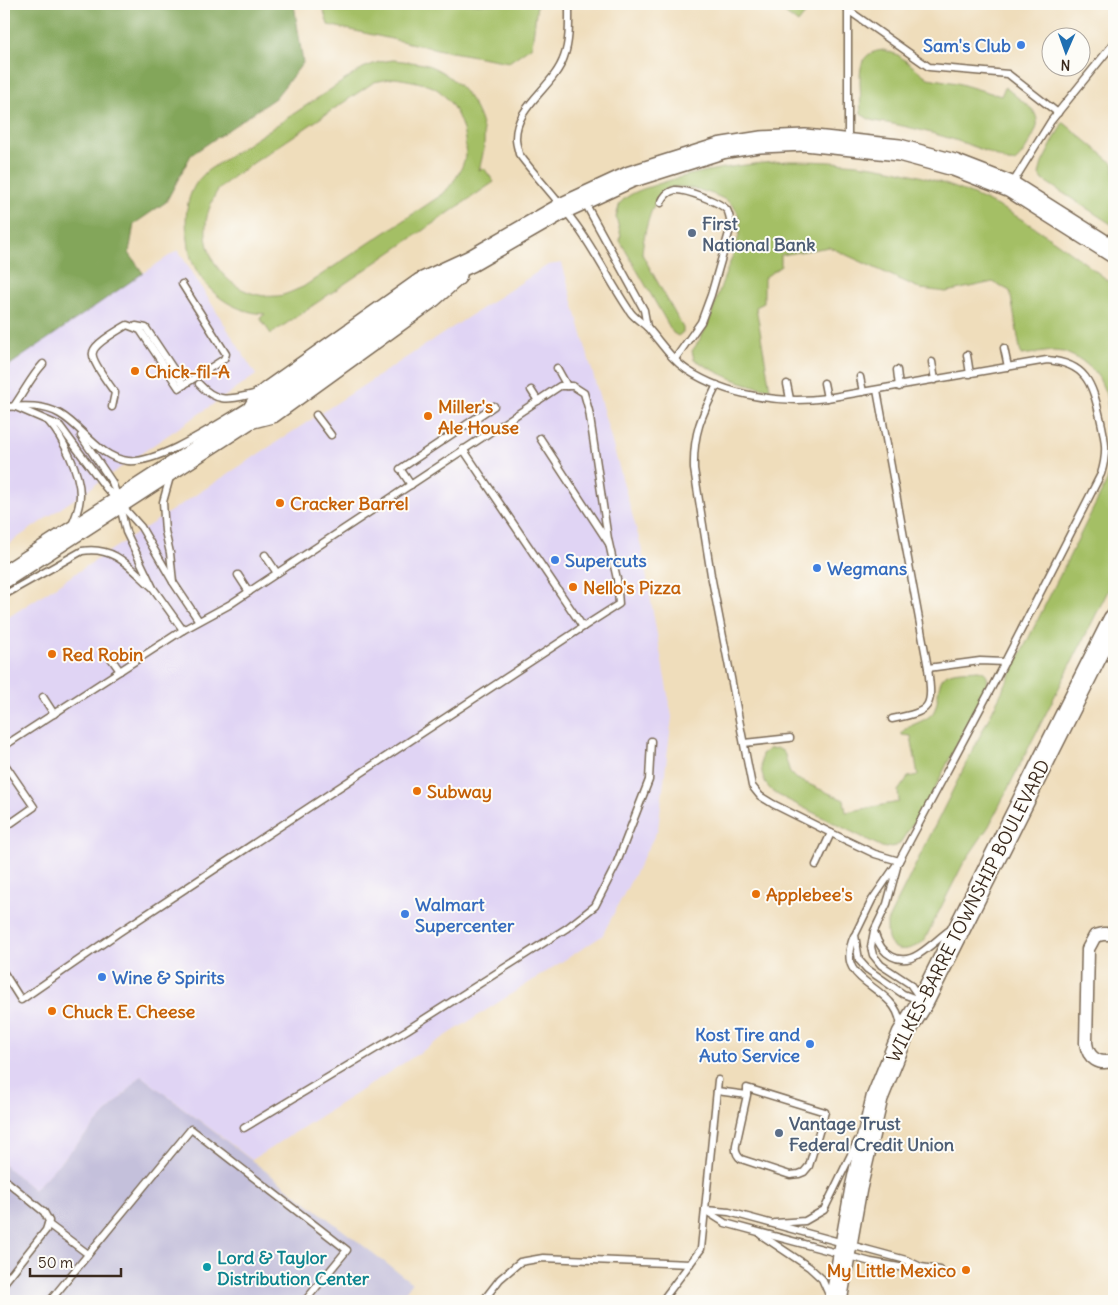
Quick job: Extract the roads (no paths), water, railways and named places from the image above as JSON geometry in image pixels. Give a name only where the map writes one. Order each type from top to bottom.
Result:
[{"type":"main road","points":[[249,418],[265,395],[421,284],[471,261],[562,208],[630,177],[722,148],[805,140],[899,150],[954,165],[1010,187],[1114,252]]},
{"type":"main road","points":[[4,577],[249,418],[272,412],[431,297],[471,261]]},
{"type":"main road","name":"WILKES-BARRE TOWNSHIP BOULEVARD","points":[[834,1301],[860,1169],[877,1098],[903,1034],[923,1001],[1114,620]]},
{"type":"street","points":[[1114,934],[1095,936],[1088,949],[1086,1043],[1090,1057],[1097,1061],[1114,1060]]},
{"type":"lane","points":[[569,4],[568,39],[565,56],[559,69],[525,111],[518,124],[516,139],[520,154],[580,231],[632,315],[647,327],[665,351],[687,370],[717,385],[745,393],[790,399],[827,398],[1047,360],[1060,361],[1070,365],[1080,372],[1092,387],[1106,449],[1101,474],[1005,662],[899,862],[872,900],[851,944],[851,960],[857,977],[891,1002],[899,1015],[903,1034]]},
{"type":"lane","points":[[848,144],[848,10],[853,4]]},
{"type":"lane","points":[[848,10],[929,67],[1008,74],[1058,113]]},
{"type":"lane","points":[[1010,187],[1058,113],[1114,43]]},
{"type":"lane","points":[[661,203],[664,196],[669,192],[684,190],[720,205],[727,210],[730,218],[730,226],[711,296],[701,322],[675,359]]},
{"type":"lane","points":[[583,199],[644,310],[647,327]]},
{"type":"lane","points":[[112,407],[115,393],[93,359],[92,352],[97,345],[127,325],[140,330],[178,388],[224,359],[226,354],[182,284]]},
{"type":"lane","points":[[1004,348],[1008,367]]},
{"type":"lane","points":[[967,355],[970,374]]},
{"type":"lane","points":[[932,362],[935,380]]},
{"type":"lane","points":[[14,406],[29,387],[33,375],[43,364]]},
{"type":"lane","points":[[557,368],[567,386]]},
{"type":"lane","points":[[897,370],[899,386]]},
{"type":"lane","points":[[860,377],[863,392]]},
{"type":"lane","points":[[824,383],[827,398]]},
{"type":"lane","points":[[199,384],[212,396],[223,400],[265,395]]},
{"type":"lane","points":[[787,384],[790,399]]},
{"type":"lane","points":[[717,385],[697,427],[693,452],[694,469],[711,575],[752,786],[760,796],[831,834],[875,854],[899,862]]},
{"type":"lane","points":[[4,746],[183,630],[229,605],[560,386],[574,386],[584,393],[617,579],[619,604],[118,933],[21,1000],[4,973]]},
{"type":"lane","points":[[531,390],[538,401]]},
{"type":"lane","points":[[877,390],[931,693],[927,707],[920,712],[892,719]]},
{"type":"lane","points":[[4,407],[39,406],[60,414],[99,447],[118,459],[129,461],[141,460],[168,451],[265,395]]},
{"type":"lane","points":[[14,406],[60,426],[106,488],[141,527],[173,582],[199,621]]},
{"type":"lane","points":[[411,485],[401,471],[494,406]]},
{"type":"lane","points":[[60,414],[88,446],[112,482],[126,532],[153,588],[183,630]]},
{"type":"lane","points":[[316,414],[332,435]]},
{"type":"lane","points":[[46,419],[55,429],[67,450],[78,483],[80,496],[76,517],[66,538]]},
{"type":"lane","points":[[540,438],[610,545]]},
{"type":"lane","points":[[464,449],[583,626]]},
{"type":"lane","points":[[173,582],[170,553],[165,531],[163,502],[174,466]]},
{"type":"lane","points":[[4,595],[82,551],[93,549],[104,550],[121,559],[153,588]]},
{"type":"lane","points":[[265,555],[277,573]]},
{"type":"lane","points":[[238,575],[249,592]]},
{"type":"lane","points":[[108,654],[120,671]]},
{"type":"lane","points":[[928,668],[980,661],[1005,662]]},
{"type":"lane","points":[[43,697],[54,714]]},
{"type":"lane","points":[[744,744],[790,738]]},
{"type":"lane","points":[[244,1128],[407,1030],[567,928],[595,906],[616,865],[649,780],[651,741]]},
{"type":"lane","points":[[4,763],[34,808],[4,828]]},
{"type":"lane","points":[[816,865],[831,834]]},
{"type":"lane","points":[[899,862],[887,904],[874,932],[871,947],[873,955],[881,965],[910,984],[923,1001]]},
{"type":"lane","points":[[874,932],[882,949],[891,957],[904,959],[918,955],[963,920]]},
{"type":"lane","points":[[855,935],[858,960],[867,969],[903,994],[923,1001]]},
{"type":"lane","points":[[662,1301],[701,1249],[718,1080]]},
{"type":"lane","points":[[747,1088],[825,1112],[810,1166],[804,1172],[790,1175],[737,1156],[735,1151],[747,1095],[747,1088]]},
{"type":"lane","points":[[717,1091],[747,1095]]},
{"type":"lane","points":[[770,1223],[805,1221],[824,1210],[877,1098]]},
{"type":"lane","points":[[50,1301],[190,1129],[348,1250],[305,1301]]},
{"type":"lane","points":[[4,1179],[44,1212],[49,1221],[46,1230],[4,1283]]},
{"type":"lane","points":[[705,1210],[729,1212],[770,1223],[844,1249],[871,1262],[899,1267],[922,1267],[940,1270]]},
{"type":"lane","points":[[705,1210],[726,1224],[756,1232],[906,1260],[922,1267]]},
{"type":"lane","points":[[48,1224],[88,1254]]},
{"type":"lane","points":[[756,1232],[809,1267],[822,1280],[834,1301]]},
{"type":"lane","points":[[483,1301],[500,1279],[520,1262],[543,1258],[690,1264]]},
{"type":"place","name":"Sam's Club","points":[[1021,45]]},
{"type":"place","name":"First National Bank","points":[[692,233]]},
{"type":"place","name":"Chick-fil-A","points":[[135,371]]},
{"type":"place","name":"Miller's Ale House","points":[[428,416]]},
{"type":"place","name":"Cracker Barrel","points":[[280,503]]},
{"type":"place","name":"Supercuts","points":[[555,560]]},
{"type":"place","name":"Wegmans","points":[[817,568]]},
{"type":"place","name":"Nello's Pizza","points":[[573,587]]},
{"type":"place","name":"Red Robin","points":[[52,654]]},
{"type":"place","name":"Subway","points":[[417,791]]},
{"type":"place","name":"Applebee's","points":[[756,894]]},
{"type":"place","name":"Walmart Supercenter","points":[[405,914]]},
{"type":"place","name":"Wine & Spirits","points":[[102,977]]},
{"type":"place","name":"Chuck E. Cheese","points":[[52,1011]]},
{"type":"place","name":"Kost Tire and Auto Service","points":[[810,1044]]},
{"type":"place","name":"Vantage Trust Federal Credit Union","points":[[779,1133]]},
{"type":"place","name":"Lord & Taylor Distribution Center","points":[[207,1267]]},
{"type":"place","name":"My Little Mexico","points":[[966,1270]]}]
